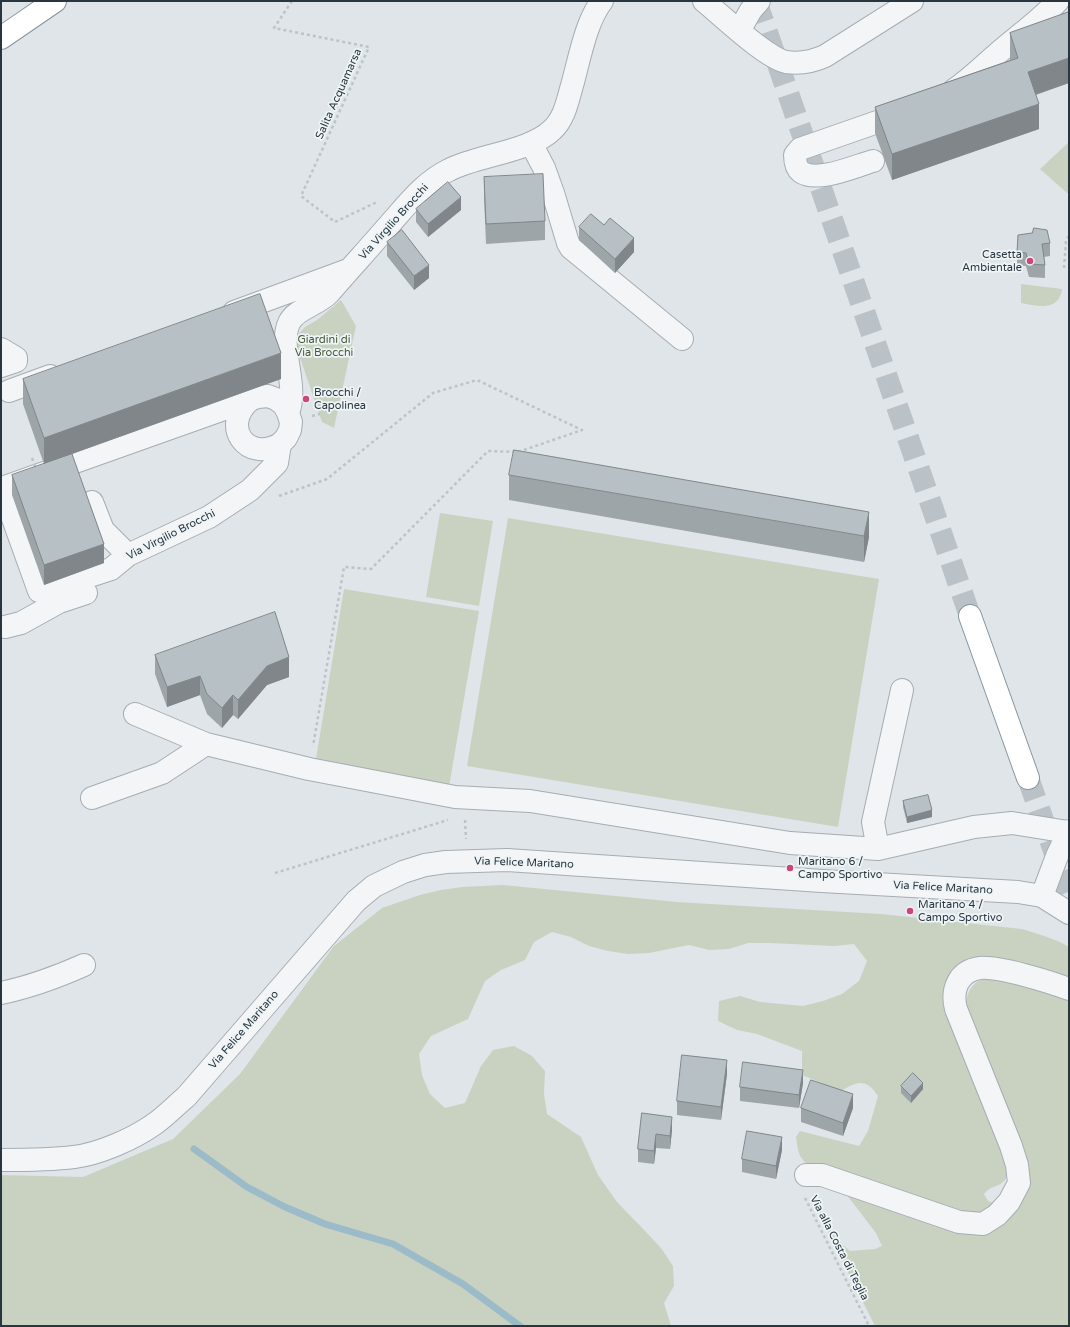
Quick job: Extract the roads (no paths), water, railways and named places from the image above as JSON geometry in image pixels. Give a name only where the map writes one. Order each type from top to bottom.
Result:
[{"type":"highway","points":[[1,38],[55,1]]},
{"type":"highway","points":[[970,616],[1028,778]]},
{"type":"street","name":"Via Virgilio Brocchi","points":[[288,413],[292,404],[292,392],[285,343],[286,332],[294,315],[325,298],[411,200],[433,179],[457,166],[531,143],[553,129],[566,108],[588,28],[602,1]]},
{"type":"street","points":[[704,1],[739,31],[774,57],[784,62],[798,63],[811,62],[825,56],[912,1]]},
{"type":"street","points":[[739,31],[751,10],[759,1]]},
{"type":"street","points":[[873,161],[825,176],[809,175],[801,172],[796,164],[795,155],[800,149],[893,117],[950,93],[968,80],[1046,14],[1058,1]]},
{"type":"street","points":[[531,143],[544,168],[568,243],[571,248],[682,339]]},
{"type":"street","name":"Via Virgilio Brocchi","points":[[218,317],[351,268]]},
{"type":"street","points":[[1,349],[14,356],[16,361],[1,366]]},
{"type":"street","points":[[9,391],[69,370]]},
{"type":"street","name":"Via Virgilio Brocchi","points":[[268,396],[276,399],[284,405],[291,422],[290,430],[286,438],[280,444],[277,463],[250,490],[209,517],[119,562],[43,591],[39,591],[1,488],[250,400],[268,396]]},
{"type":"street","points":[[250,400],[243,406],[238,414],[238,432],[242,440],[256,449],[264,450],[273,448],[280,444]]},
{"type":"street","points":[[5,627],[21,623],[59,602],[86,593],[97,585],[119,562],[103,530],[92,502]]},
{"type":"street","points":[[878,849],[873,822],[902,690]]},
{"type":"street","points":[[135,714],[206,744],[309,769],[460,797],[530,801],[790,843],[878,849],[974,827],[1012,823],[1068,831],[1042,896]]},
{"type":"street","points":[[92,798],[162,773],[206,744]]},
{"type":"street","name":"Via Felice Maritano","points":[[1,1160],[42,1160],[76,1157],[105,1149],[132,1138],[154,1124],[186,1097],[356,901],[374,886],[403,872],[425,865],[446,862],[507,860],[822,881],[1018,892],[1042,896],[1069,913]]},
{"type":"street","points":[[2,989],[30,986],[84,965]]},
{"type":"street","points":[[806,1175],[822,1175],[959,1222],[983,1224],[997,1215],[1009,1202],[1019,1183],[1017,1164],[956,1009],[954,991],[958,982],[964,975],[972,970],[981,968],[1000,970],[1069,989]]},
{"type":"waterway","points":[[194,1149],[247,1187],[285,1207],[325,1224],[393,1244],[463,1284],[520,1326]]},
{"type":"tunnel","points":[[756,1],[970,616]]},
{"type":"tunnel","points":[[1028,778],[1069,893]]},
{"type":"place","name":"Casetta Ambientale","points":[[1030,261]]},
{"type":"place","name":"Brocchi / Capolinea","points":[[306,399]]},
{"type":"place","name":"Maritano 6 / Campo Sportivo","points":[[790,868]]},
{"type":"place","name":"Maritano 4 / Campo Sportivo","points":[[910,911]]},
{"type":"park label","name":"Giardini di Via Brocchi","points":[[324,346]]}]
